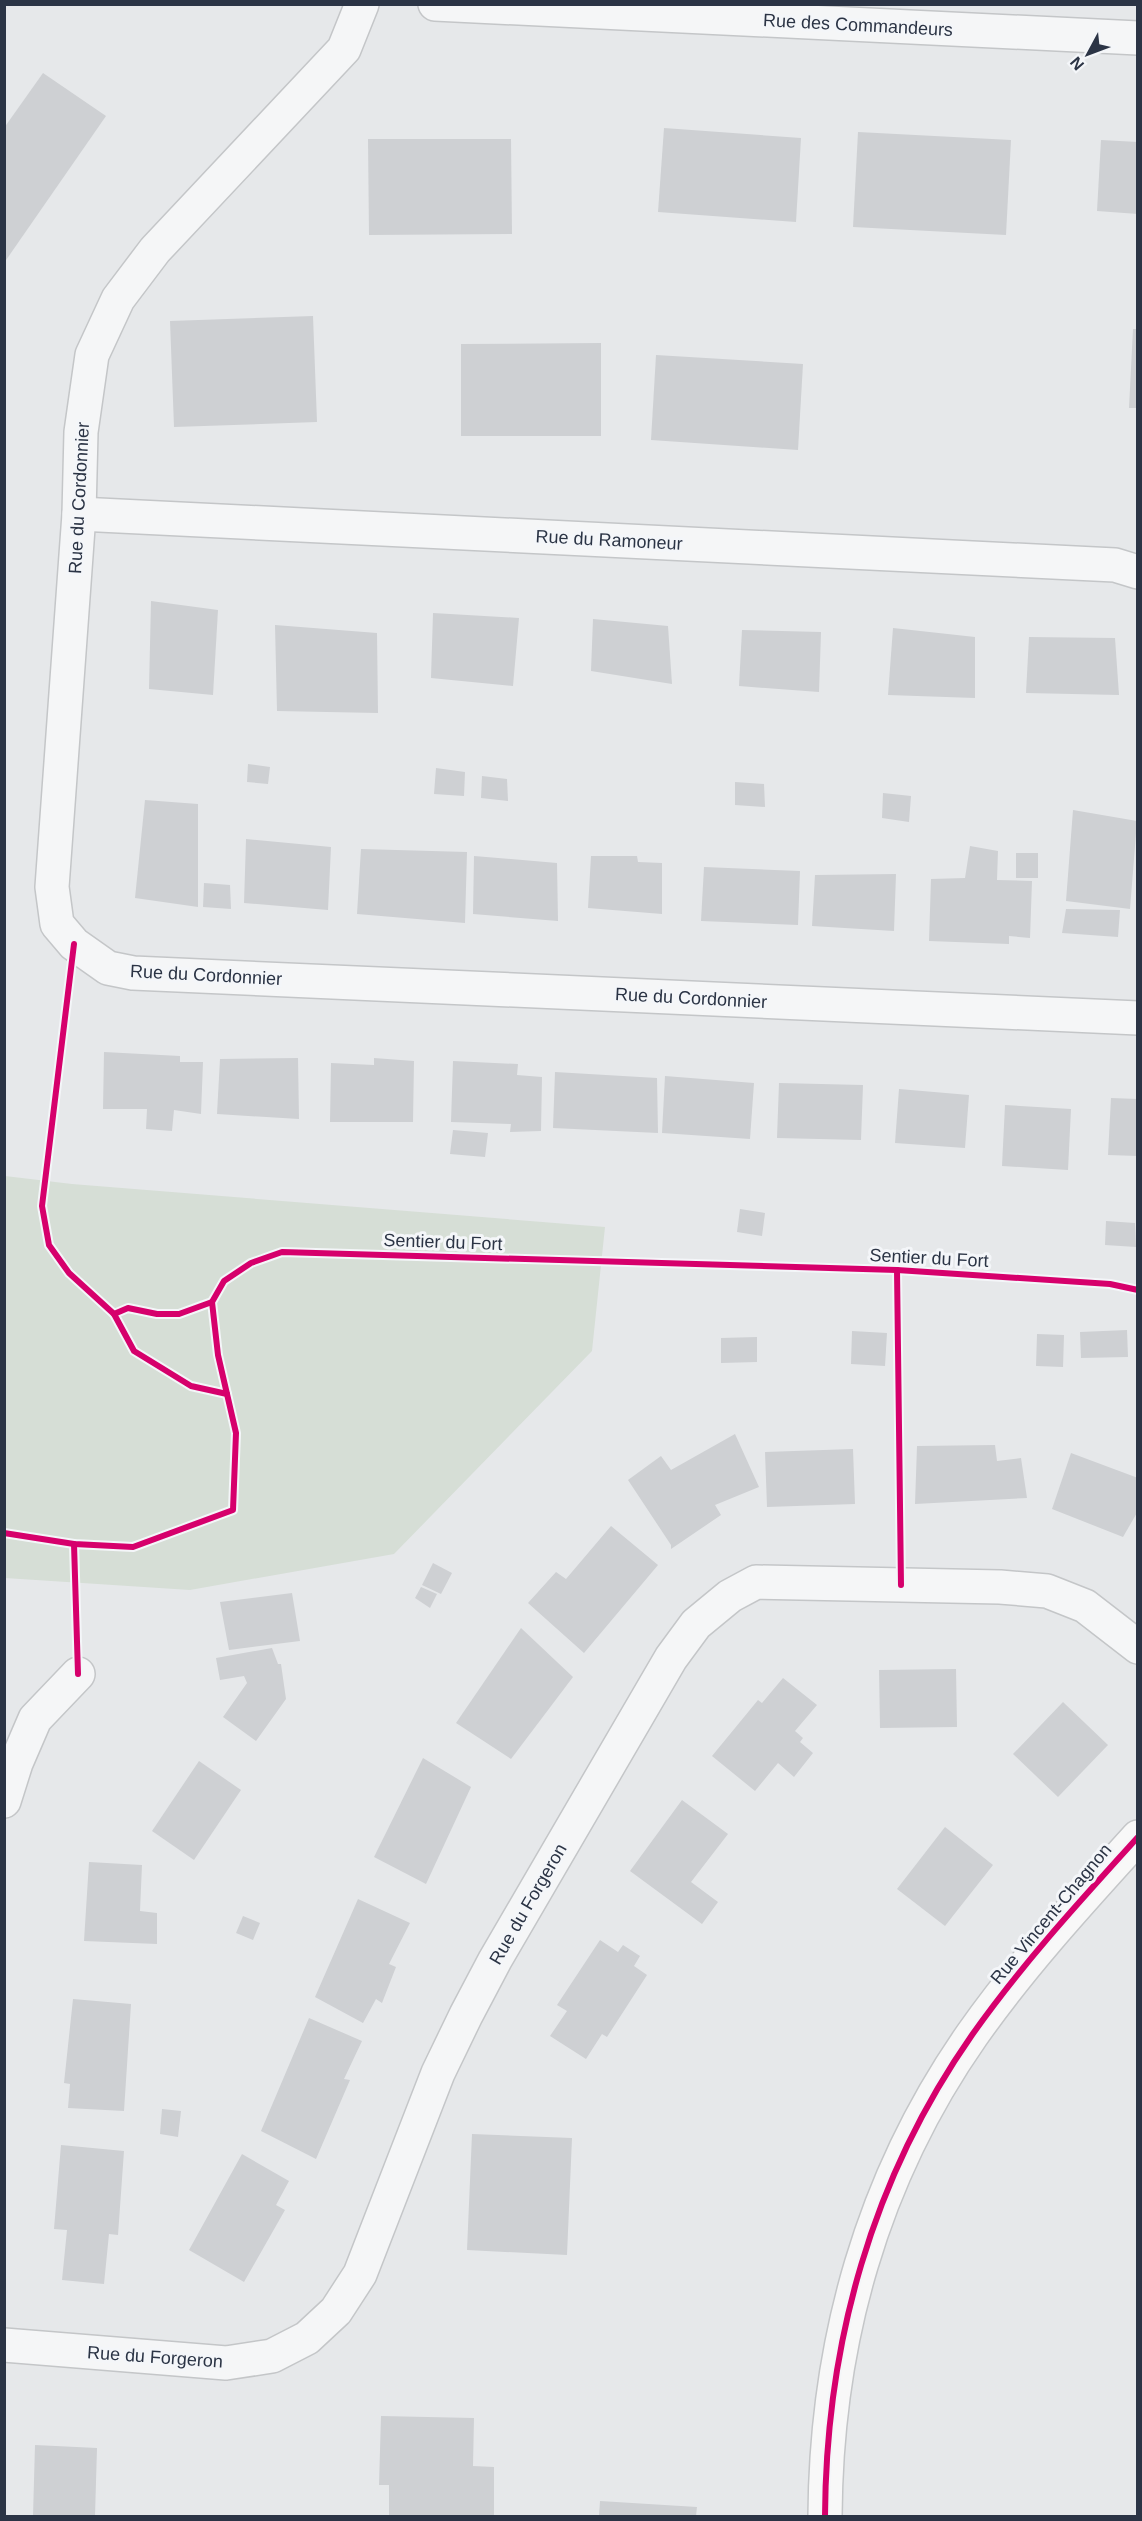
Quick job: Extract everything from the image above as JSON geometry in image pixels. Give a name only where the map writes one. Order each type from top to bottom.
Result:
[{"type":"street","name":"Rue du Cordonnier","points":[[362,4],[344,49],[155,250],[118,299],[92,355],[81,432],[79,514],[52,887],[57,924],[74,944],[108,968],[134,973],[1137,1018]]},
{"type":"street","name":"Rue des Commandeurs","points":[[435,4],[1137,38]]},
{"type":"street","name":"Rue du Ramoneur","points":[[79,514],[1115,565],[1137,572]]},
{"type":"street","name":"Rue du Forgeron","points":[[4,2345],[226,2363],[272,2356],[307,2338],[336,2311],[360,2274],[438,2073],[495,1960],[671,1658],[696,1624],[730,1596],[756,1582],[1000,1587],[1047,1591],[1085,1606],[1137,1647]]},
{"type":"street","points":[[4,1801],[16,1763],[35,1719],[78,1674]]},
{"type":"street","name":"Rue Vincent-Chagnon","points":[[825,2517],[825,2476],[835,2374],[853,2295],[877,2212],[916,2126],[972,2036],[1038,1948],[1137,1837]]},
{"type":"shaded area","points":[[5,1176],[72,1184],[605,1227],[592,1351],[394,1554],[190,1590],[5,1578]]},
{"type":"building","points":[[43,73],[106,116],[4,263],[4,128]]},
{"type":"building","points":[[664,128],[801,138],[796,222],[658,212]]},
{"type":"building","points":[[858,132],[1011,140],[1006,235],[853,227]]},
{"type":"building","points":[[368,139],[511,139],[512,234],[369,235]]},
{"type":"building","points":[[1101,140],[1138,142],[1138,214],[1097,211]]},
{"type":"building","points":[[313,316],[317,422],[174,427],[170,321]]},
{"type":"building","points":[[1133,329],[1138,329],[1138,408],[1129,408]]},
{"type":"building","points":[[601,343],[601,436],[461,436],[461,344]]},
{"type":"building","points":[[656,355],[803,364],[798,450],[651,440]]},
{"type":"building","points":[[151,601],[218,610],[213,695],[149,689]]},
{"type":"building","points":[[433,613],[519,618],[513,686],[431,678]]},
{"type":"building","points":[[593,619],[668,626],[672,684],[591,671]]},
{"type":"building","points":[[275,625],[377,633],[378,713],[277,711]]},
{"type":"building","points":[[893,628],[975,637],[975,698],[888,695]]},
{"type":"building","points":[[742,630],[821,632],[819,692],[739,686]]},
{"type":"building","points":[[1029,637],[1115,638],[1119,695],[1026,693]]},
{"type":"building","points":[[248,764],[270,767],[268,784],[247,782]]},
{"type":"building","points":[[436,768],[465,772],[464,796],[434,794]]},
{"type":"building","points":[[482,776],[507,779],[508,801],[481,798]]},
{"type":"building","points":[[735,782],[764,784],[765,807],[735,805]]},
{"type":"building","points":[[883,793],[911,796],[909,822],[882,818]]},
{"type":"building","points":[[145,800],[198,804],[198,907],[135,898]]},
{"type":"building","points":[[1073,810],[1137,821],[1130,909],[1066,901]]},
{"type":"building","points":[[246,839],[331,847],[328,910],[244,903]]},
{"type":"building","points":[[970,846],[998,851],[997,880],[1032,881],[1030,938],[1009,936],[1009,944],[929,941],[931,879],[965,878]]},
{"type":"building","points":[[361,849],[467,852],[465,923],[357,914]]},
{"type":"building","points":[[1016,853],[1038,853],[1038,878],[1016,878]]},
{"type":"building","points":[[474,856],[557,863],[558,921],[473,914]]},
{"type":"building","points":[[591,856],[637,856],[638,862],[662,863],[662,914],[588,908]]},
{"type":"building","points":[[704,867],[800,871],[798,925],[701,921]]},
{"type":"building","points":[[896,874],[894,931],[812,926],[815,875]]},
{"type":"building","points":[[204,883],[230,885],[231,909],[203,907]]},
{"type":"building","points":[[1066,909],[1120,910],[1118,937],[1062,933]]},
{"type":"building","points":[[104,1052],[180,1056],[180,1062],[203,1062],[201,1114],[174,1110],[172,1131],[146,1129],[147,1109],[103,1109]]},
{"type":"building","points":[[298,1058],[299,1119],[217,1114],[220,1059]]},
{"type":"building","points":[[374,1058],[414,1061],[413,1122],[330,1122],[331,1063],[374,1065]]},
{"type":"building","points":[[453,1061],[518,1064],[517,1075],[542,1077],[541,1131],[510,1132],[511,1124],[451,1122]]},
{"type":"building","points":[[555,1072],[657,1078],[658,1133],[553,1128]]},
{"type":"building","points":[[665,1076],[754,1083],[750,1139],[662,1133]]},
{"type":"building","points":[[779,1083],[863,1085],[861,1140],[777,1138]]},
{"type":"building","points":[[899,1089],[969,1095],[965,1148],[895,1143]]},
{"type":"building","points":[[1111,1098],[1138,1099],[1138,1156],[1108,1155]]},
{"type":"building","points":[[1005,1105],[1071,1109],[1068,1170],[1002,1166]]},
{"type":"building","points":[[453,1130],[488,1133],[485,1157],[450,1154]]},
{"type":"building","points":[[740,1209],[765,1213],[762,1236],[737,1232]]},
{"type":"building","points":[[1106,1221],[1135,1223],[1136,1247],[1105,1245]]},
{"type":"building","points":[[1127,1330],[1128,1357],[1081,1358],[1080,1332]]},
{"type":"building","points":[[852,1331],[887,1333],[885,1366],[851,1364]]},
{"type":"building","points":[[1037,1334],[1064,1335],[1063,1367],[1036,1366]]},
{"type":"building","points":[[757,1337],[757,1362],[721,1363],[721,1338]]},
{"type":"building","points":[[735,1434],[759,1487],[715,1505],[721,1515],[671,1549],[671,1545],[628,1480],[661,1456],[671,1470]]},
{"type":"building","points":[[995,1445],[997,1461],[1021,1458],[1027,1498],[915,1504],[917,1446]]},
{"type":"building","points":[[853,1449],[855,1504],[767,1507],[765,1452]]},
{"type":"building","points":[[1071,1453],[1138,1478],[1138,1511],[1123,1537],[1052,1509]]},
{"type":"building","points":[[611,1526],[658,1565],[584,1653],[528,1603],[556,1572],[566,1579]]},
{"type":"building","points":[[433,1563],[452,1573],[441,1594],[422,1585]]},
{"type":"building","points":[[421,1587],[437,1594],[430,1608],[415,1598]]},
{"type":"building","points":[[292,1593],[300,1641],[229,1650],[220,1602]]},
{"type":"building","points":[[521,1628],[573,1677],[511,1759],[456,1723]]},
{"type":"building","points":[[272,1648],[278,1664],[281,1664],[286,1699],[256,1741],[223,1717],[247,1683],[244,1676],[220,1680],[216,1658]]},
{"type":"building","points":[[956,1669],[957,1727],[880,1728],[879,1670]]},
{"type":"building","points":[[783,1678],[817,1705],[795,1731],[803,1738],[800,1742],[813,1753],[794,1777],[778,1763],[755,1791],[712,1756],[758,1700],[762,1703]]},
{"type":"building","points":[[1063,1702],[1108,1745],[1058,1797],[1013,1754]]},
{"type":"building","points":[[423,1758],[471,1787],[426,1884],[374,1857]]},
{"type":"building","points":[[199,1761],[241,1790],[194,1860],[152,1831]]},
{"type":"building","points":[[682,1800],[728,1834],[691,1882],[718,1902],[702,1924],[630,1871]]},
{"type":"building","points":[[945,1827],[993,1865],[945,1926],[897,1889]]},
{"type":"building","points":[[89,1862],[142,1865],[140,1911],[157,1913],[157,1944],[84,1941]]},
{"type":"building","points":[[358,1899],[410,1923],[389,1964],[396,1967],[382,2003],[376,1999],[363,2023],[315,1997]]},
{"type":"building","points":[[243,1916],[260,1923],[253,1940],[236,1933]]},
{"type":"building","points":[[600,1940],[618,1952],[623,1945],[640,1956],[634,1966],[647,1975],[607,2037],[602,2034],[586,2059],[550,2036],[567,2011],[557,2005]]},
{"type":"building","points":[[73,1999],[131,2004],[124,2111],[68,2108],[70,2084],[64,2083]]},
{"type":"building","points":[[309,2018],[362,2041],[344,2079],[350,2080],[316,2159],[261,2131]]},
{"type":"building","points":[[162,2109],[181,2111],[178,2137],[160,2134]]},
{"type":"building","points":[[472,2134],[572,2138],[567,2255],[467,2250]]},
{"type":"building","points":[[61,2145],[124,2151],[118,2235],[109,2234],[104,2284],[62,2280],[67,2230],[54,2229]]},
{"type":"building","points":[[242,2154],[289,2181],[276,2205],[285,2210],[244,2282],[189,2250]]},
{"type":"building","points":[[381,2416],[474,2418],[473,2466],[494,2467],[494,2516],[389,2516],[389,2485],[379,2485]]},
{"type":"building","points":[[35,2445],[97,2448],[95,2516],[33,2516]]},
{"type":"building","points":[[600,2501],[697,2507],[696,2516],[599,2516]]},
{"type":"cycle path","points":[[74,944],[42,1206],[49,1245],[69,1273],[114,1314],[134,1351],[191,1386],[227,1394]]},
{"type":"cycle path","name":"Sentier du Fort","points":[[4,1533],[74,1544],[133,1547],[233,1510],[236,1433],[218,1355],[212,1302],[224,1281],[251,1263],[282,1252],[897,1270],[1110,1284],[1138,1290]]},
{"type":"cycle path","name":"Sentier du Fort","points":[[897,1270],[901,1585]]},
{"type":"cycle path","points":[[114,1314],[128,1308],[157,1314],[179,1314],[212,1302]]},
{"type":"cycle path","points":[[74,1544],[78,1674]]},
{"type":"cycle path","points":[[825,2516],[834,2388],[846,2325],[861,2264],[882,2204],[907,2146],[937,2090],[991,2009],[1052,1933],[1138,1837]]}]
